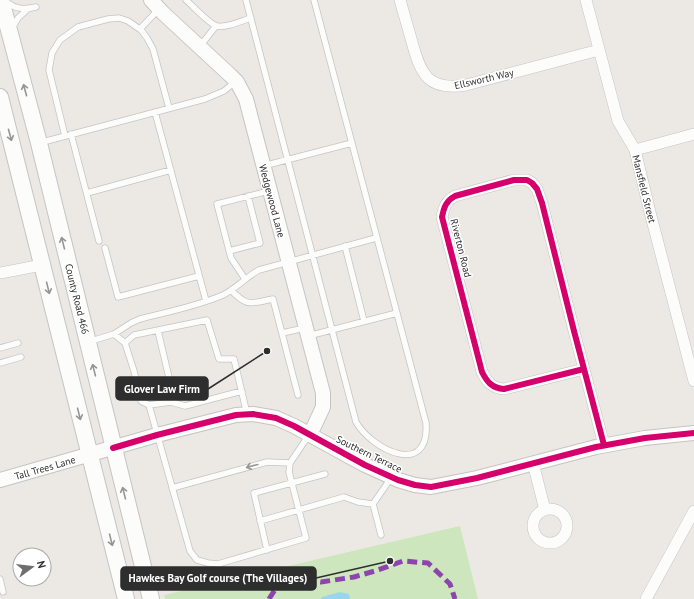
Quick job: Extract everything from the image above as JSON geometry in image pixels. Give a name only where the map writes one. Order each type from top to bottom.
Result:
[{"type":"main road","name":"County Road 466","points":[[2,0],[39,143],[150,599]]},
{"type":"main road","points":[[0,97],[126,599]]},
{"type":"street","name":"Ellsworth Way","points":[[400,0],[417,63],[423,73],[431,81],[440,85],[453,87],[466,85],[599,50]]},
{"type":"street","name":"Mansfield Street","points":[[586,0],[618,120],[635,150],[694,381]]},
{"type":"street","name":"Wedgewood Lane","points":[[155,4],[236,81],[246,99],[324,400],[320,415],[310,435]]},
{"type":"street","points":[[635,150],[694,134]]},
{"type":"street","name":"Riverton Road","points":[[584,369],[504,389],[491,385],[485,379],[442,217],[445,204],[449,200],[455,196],[514,180],[527,180],[537,189],[542,203],[604,445]]},
{"type":"street","points":[[0,273],[42,265]]},
{"type":"street","name":"Southern Terrace","points":[[113,448],[236,415],[276,418],[365,465],[415,485],[431,487],[470,479],[604,445],[694,432]]},
{"type":"street","name":"Tall Trees Lane","points":[[0,480],[113,448]]},
{"type":"street","points":[[533,463],[545,510]]},
{"type":"street","points":[[646,599],[694,511]]},
{"type":"lane","points":[[2,0],[11,6],[18,8],[28,9],[36,7]]},
{"type":"lane","points":[[186,0],[216,26],[224,26],[251,18]]},
{"type":"lane","points":[[246,0],[356,422],[360,430],[371,441],[396,454],[407,455],[419,449],[424,442],[427,433],[426,423],[314,0]]},
{"type":"lane","points":[[140,30],[155,4]]},
{"type":"lane","points":[[10,32],[18,18],[28,9]]},
{"type":"lane","points":[[99,241],[49,70],[52,53],[60,40],[78,28],[108,19],[119,18],[128,21],[140,30],[147,38],[153,49],[169,108]]},
{"type":"lane","points":[[200,46],[216,26]]},
{"type":"lane","points":[[39,143],[218,94],[236,81]]},
{"type":"lane","points":[[155,112],[206,301]]},
{"type":"lane","points":[[263,166],[352,143]]},
{"type":"lane","points":[[86,193],[171,170]]},
{"type":"lane","points":[[244,279],[231,258],[217,204],[270,191]]},
{"type":"lane","points":[[230,252],[260,243],[248,196]]},
{"type":"lane","points":[[87,342],[114,334],[140,319],[206,301],[230,290],[249,275],[259,270],[376,238]]},
{"type":"lane","points":[[345,246],[364,321]]},
{"type":"lane","points":[[105,248],[118,297],[199,276]]},
{"type":"lane","points":[[230,290],[239,299],[249,304],[273,300],[298,395]]},
{"type":"lane","points":[[282,333],[332,330],[397,313]]},
{"type":"lane","points":[[125,344],[134,335],[207,320],[219,359],[234,359],[247,415]]},
{"type":"lane","points":[[158,331],[175,403]]},
{"type":"lane","points":[[114,334],[125,344],[134,371],[141,401],[149,405],[171,402],[185,406],[242,391]]},
{"type":"lane","points":[[0,348],[18,343]]},
{"type":"lane","points":[[0,363],[21,357]]},
{"type":"lane","points":[[149,405],[190,551],[197,560],[208,563],[218,564],[306,538],[292,483],[290,463],[310,435]]},
{"type":"lane","points":[[172,488],[267,462],[290,463]]},
{"type":"lane","points":[[267,550],[254,493],[325,474]]},
{"type":"lane","points":[[372,504],[392,477]]},
{"type":"lane","points":[[260,520],[344,497],[358,502],[372,504]]},
{"type":"lane","points":[[372,504],[381,535]]},
{"type":"lane","points":[[0,579],[3,592]]},
{"type":"green space","points":[[460,526],[478,599],[165,599],[164,595]]},
{"type":"water","points":[[340,592],[349,594],[350,599],[321,599],[322,597]]},
{"type":"marked path","points":[[269,599],[278,585],[296,579],[321,582],[354,577],[403,561],[428,563],[450,584],[455,599]]},
{"type":"cycle path","points":[[584,369],[504,389],[493,386],[488,382],[482,372],[442,217],[449,200],[455,196],[514,180],[527,180],[537,189],[542,203],[604,445]]},
{"type":"cycle path","points":[[113,448],[236,415],[253,414],[276,418],[294,426],[365,465],[398,480],[415,485],[431,487],[477,478],[596,447],[645,438],[694,433]]},
{"type":"place","name":"Glover Law Firm","points":[[267,351]]},
{"type":"place","name":"Hawkes Bay Golf course (The Villages)","points":[[390,561]]}]
